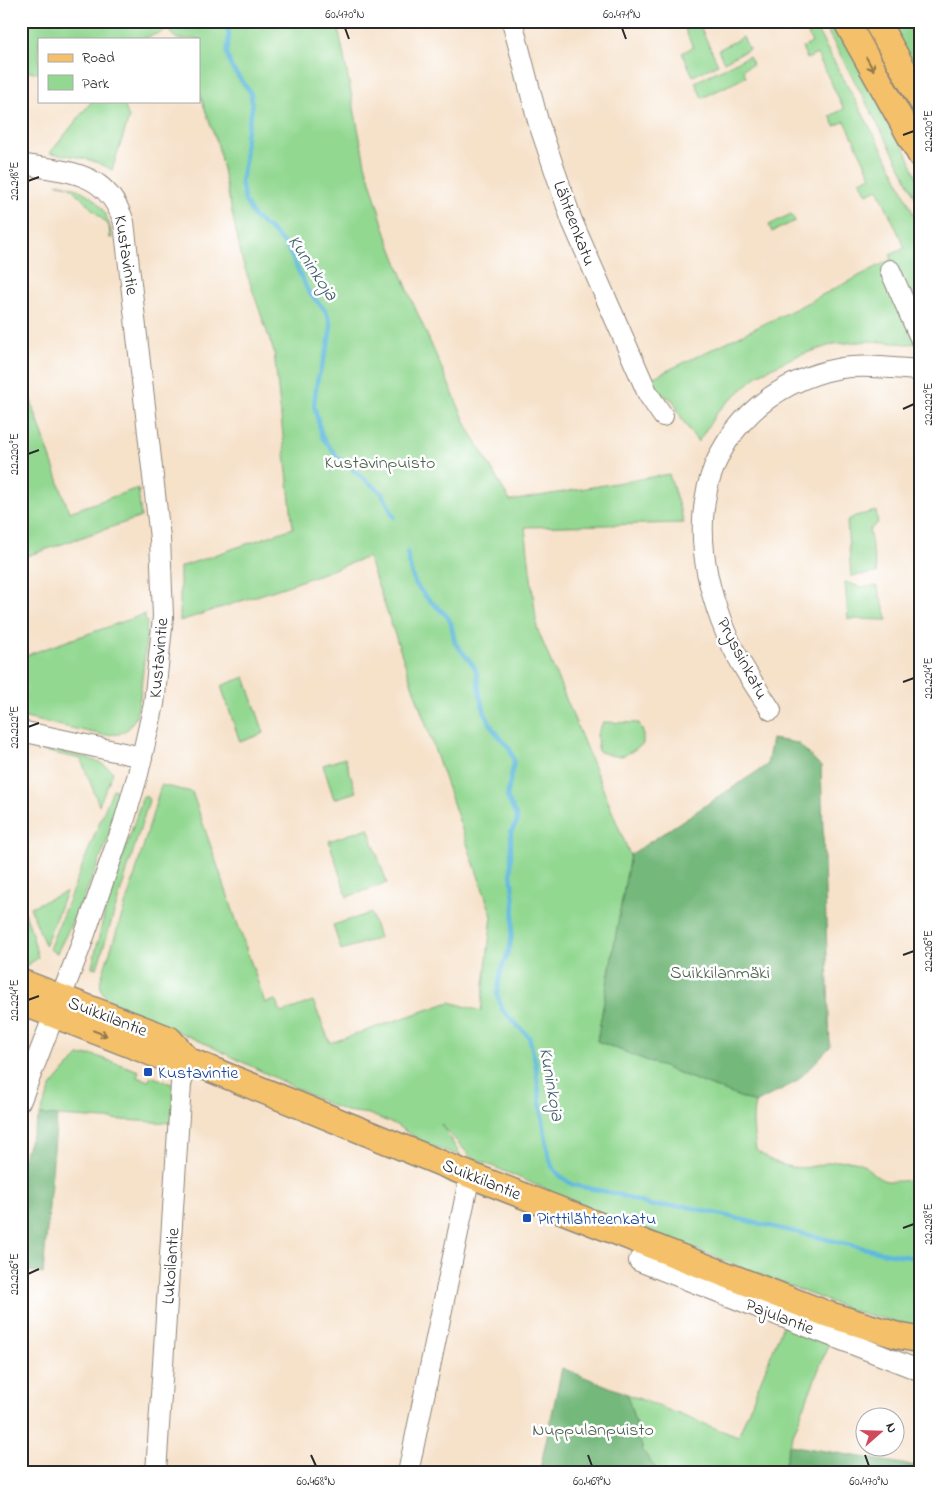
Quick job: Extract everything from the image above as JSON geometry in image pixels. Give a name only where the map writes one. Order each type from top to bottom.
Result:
[{"type":"main road","points":[[846,21],[921,156]]},
{"type":"main road","points":[[876,21],[921,100]]},
{"type":"main road","name":"Suikkilantie","points":[[21,982],[58,1006]]},
{"type":"main road","name":"Suikkilantie","points":[[21,1002],[58,1006],[169,1039],[188,1060],[470,1175],[827,1314],[899,1336],[921,1340]]},
{"type":"street","name":"Lähteenkatu","points":[[512,21],[538,122],[572,221],[648,394],[663,416]]},
{"type":"street","name":"Kustavintie","points":[[21,164],[71,172],[97,182],[120,208],[127,236],[160,538],[164,617],[154,704],[142,757],[123,825],[58,1006],[21,1100]]},
{"type":"street","points":[[890,270],[921,340]]},
{"type":"street","name":"Pryssinkatu","points":[[771,710],[735,652],[721,622],[708,581],[702,538],[703,512],[709,481],[718,459],[727,443],[753,411],[798,381],[852,366],[921,370]]},
{"type":"street","points":[[21,731],[142,757]]},
{"type":"street","name":"Lukoilantie","points":[[156,1473],[181,1084],[188,1060]]},
{"type":"street","points":[[408,1473],[470,1175]]},
{"type":"street","name":"Pajulantie","points":[[639,1261],[921,1371]]},
{"type":"green space","name":"Kustavinpuisto","points":[[21,21],[337,21],[365,164],[386,234],[413,303],[468,428],[510,501],[669,474],[684,523],[525,527],[537,628],[630,855],[597,1041],[755,1103],[753,1121],[756,1150],[780,1164],[801,1168],[836,1161],[854,1161],[862,1164],[883,1180],[896,1181],[921,1178],[921,1328],[856,1312],[604,1214],[471,1157],[441,1124],[461,1156],[425,1144],[396,1125],[369,1114],[346,1111],[330,1105],[204,1043],[110,1002],[104,994],[101,989],[101,979],[135,875],[161,785],[192,792],[265,1003],[276,1000],[281,1013],[313,1001],[330,1043],[450,1002],[481,1011],[492,916],[368,557],[180,621],[180,567],[293,528],[274,352],[242,260],[218,146],[200,95],[200,38],[176,38],[167,30],[145,38],[38,38],[38,73],[21,71]]},
{"type":"green space","points":[[802,21],[812,21],[895,173],[921,231],[921,343],[908,344],[870,341],[834,344],[794,357],[759,374],[718,411],[698,442],[683,421],[673,400],[659,393],[652,378],[793,310],[892,259],[890,255],[905,248],[878,189],[867,194],[860,181],[871,176],[845,121],[835,126],[830,116],[844,109],[817,54],[807,59],[802,48],[812,43]]},
{"type":"green space","points":[[822,21],[835,21],[902,141],[921,187],[921,194],[915,197],[903,171]]},
{"type":"green space","points":[[857,21],[865,21],[921,119],[921,137]]},
{"type":"green space","points":[[886,21],[906,21],[921,49],[921,82]]},
{"type":"green space","points":[[699,24],[718,64],[693,76],[682,53],[693,47],[685,30]]},
{"type":"green space","points":[[743,37],[749,49],[724,62],[718,50]]},
{"type":"green space","points":[[749,56],[753,64],[743,69],[746,77],[702,98],[695,82]]},
{"type":"green space","points":[[91,102],[123,102],[129,118],[112,170],[90,160],[50,153]]},
{"type":"green space","points":[[69,186],[79,189],[95,200],[106,216],[110,226],[112,238],[110,238],[109,226]]},
{"type":"green space","points":[[791,214],[795,221],[772,232],[769,225]]},
{"type":"green space","points":[[21,380],[24,380],[69,512],[138,488],[141,517],[21,558]]},
{"type":"green space","points":[[876,511],[878,523],[869,530],[877,573],[851,576],[847,521],[855,516]]},
{"type":"green space","points":[[845,582],[860,587],[877,586],[888,620],[848,619]]},
{"type":"green space","points":[[145,614],[147,621],[140,697],[136,717],[128,729],[119,734],[103,735],[21,717],[21,657]]},
{"type":"green space","points":[[245,677],[264,733],[240,742],[221,686]]},
{"type":"green space","points":[[603,722],[639,723],[643,732],[643,744],[622,756],[612,756],[598,751],[597,735]]},
{"type":"green space","name":"Suikkilanmäki","points":[[772,739],[798,743],[821,766],[830,1047],[796,1082],[755,1103],[597,1041],[630,855],[767,765]]},
{"type":"green space","points":[[34,747],[87,758],[106,766],[113,772],[99,805],[81,759],[34,749]]},
{"type":"green space","points":[[345,758],[356,792],[334,799],[323,765]]},
{"type":"green space","points":[[113,789],[124,793],[117,814],[94,874],[57,953],[49,949]]},
{"type":"green space","points":[[143,796],[146,796],[149,800],[97,968],[92,967],[105,911]]},
{"type":"green space","points":[[368,828],[387,883],[347,897],[329,841]]},
{"type":"green space","points":[[66,892],[45,945],[30,907]]},
{"type":"green space","points":[[24,910],[38,958],[26,966],[21,964],[21,911]]},
{"type":"green space","points":[[371,913],[379,938],[341,950],[333,925]]},
{"type":"green space","points":[[93,1055],[139,1071],[137,1077],[149,1081],[151,1076],[174,1085],[172,1123],[40,1115],[51,1087],[67,1068],[79,1056]]},
{"type":"green space","points":[[40,1115],[57,1116],[43,1274],[21,1269],[21,1162]]},
{"type":"green space","points":[[783,1325],[829,1343],[789,1445],[783,1473],[659,1473],[643,1451],[627,1394],[738,1437]]},
{"type":"green space","name":"Nuppulanpuisto","points":[[562,1368],[627,1394],[643,1451],[659,1473],[539,1473]]},
{"type":"green space","points":[[789,1445],[921,1467],[921,1473],[783,1473]]},
{"type":"waterway","name":"Kuninkoja","points":[[226,21],[229,35],[227,53],[231,67],[251,93],[252,109],[246,135],[245,161],[241,182],[245,201],[254,217],[274,233],[287,247],[309,293],[326,311],[331,326],[328,346],[317,381],[314,405],[322,437],[338,458],[382,493],[394,517]]},
{"type":"waterway","name":"Kuninkoja","points":[[407,552],[415,583],[425,596],[447,616],[451,623],[455,643],[474,666],[485,713],[493,729],[510,749],[514,761],[507,797],[516,815],[517,822],[511,832],[513,924],[510,947],[501,971],[497,994],[503,1011],[529,1037],[535,1060],[548,1152],[552,1166],[560,1176],[573,1185],[617,1194],[652,1206],[684,1206],[881,1252],[921,1259]]},
{"type":"place","name":"Kustavintie","points":[[148,1072]]},
{"type":"place","name":"Pirttilähteenkatu","points":[[527,1218]]}]
